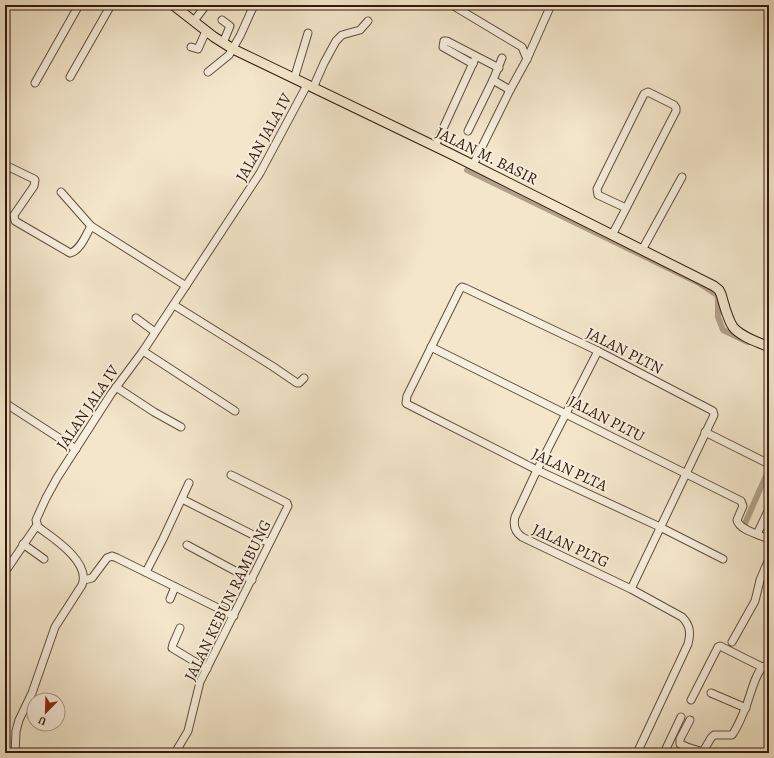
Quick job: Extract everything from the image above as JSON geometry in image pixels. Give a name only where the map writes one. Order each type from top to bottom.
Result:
[{"type":"main road","name":"JALAN M. BASIR","points":[[173,5],[206,31],[233,49],[473,165],[718,289],[729,319],[738,332],[769,347]]},
{"type":"street","points":[[35,83],[79,5]]},
{"type":"street","points":[[70,77],[111,5]]},
{"type":"street","points":[[194,21],[206,5]]},
{"type":"street","points":[[208,72],[229,55],[254,5]]},
{"type":"street","points":[[452,5],[522,47],[527,59]]},
{"type":"street","points":[[473,165],[527,59],[551,5]]},
{"type":"street","points":[[222,20],[230,26],[223,43]]},
{"type":"street","name":"JALAN JALA IV","points":[[37,525],[36,520],[51,488],[116,387],[156,332],[260,173],[336,40],[342,35],[358,31],[368,21]]},
{"type":"street","points":[[191,47],[198,49],[206,31]]},
{"type":"street","points":[[294,79],[308,32]]},
{"type":"street","points":[[473,64],[443,47],[444,41],[448,41],[498,68]]},
{"type":"street","points":[[434,146],[476,56]]},
{"type":"street","points":[[468,131],[494,80],[502,58]]},
{"type":"street","points":[[494,80],[510,90]]},
{"type":"street","points":[[612,235],[626,208],[676,109],[674,106],[648,92],[644,94],[597,189],[598,195],[626,208]]},
{"type":"street","points":[[5,165],[35,180],[34,186],[16,212],[14,217],[15,221],[70,253],[78,249],[91,226]]},
{"type":"street","points":[[642,250],[682,177]]},
{"type":"street","points":[[62,192],[91,226],[186,286]]},
{"type":"street","name":"JALAN PLTN","points":[[406,403],[407,396],[460,289],[465,288],[598,351],[712,410],[714,414],[631,589]]},
{"type":"street","points":[[174,305],[297,383],[299,384],[304,378]]},
{"type":"street","points":[[136,318],[156,332]]},
{"type":"street","name":"JALAN PLTU","points":[[431,347],[741,501],[743,506],[737,522],[743,528],[757,534]]},
{"type":"street","points":[[143,351],[235,411]]},
{"type":"street","name":"JALAN PLTG","points":[[598,351],[537,470],[515,517],[514,524],[516,532],[529,541],[631,589],[682,617],[686,621],[690,631],[688,644],[638,753]]},
{"type":"street","points":[[116,387],[154,412],[181,427]]},
{"type":"street","points":[[5,403],[76,449]]},
{"type":"street","name":"JALAN PLTA","points":[[406,403],[537,470],[660,527],[723,559]]},
{"type":"street","points":[[705,432],[769,464]]},
{"type":"street","name":"JALAN KEBUN RAMBUNG","points":[[175,753],[188,731],[198,688],[288,505],[287,503],[231,475]]},
{"type":"street","points":[[146,572],[189,483]]},
{"type":"street","points":[[182,499],[269,543]]},
{"type":"street","points":[[769,509],[757,534],[769,539]]},
{"type":"street","points":[[5,572],[37,525],[74,557],[83,574],[84,580],[55,627],[32,693],[19,720],[15,753]]},
{"type":"street","points":[[23,544],[44,559]]},
{"type":"street","points":[[187,545],[252,580]]},
{"type":"street","points":[[84,580],[92,578],[107,558],[112,556],[234,616]]},
{"type":"street","points":[[732,642],[755,601],[760,580],[769,559]]},
{"type":"street","points":[[170,599],[175,587]]},
{"type":"street","points":[[180,628],[172,648],[207,669]]},
{"type":"street","points":[[691,700],[718,647],[720,646],[766,666]]},
{"type":"street","points":[[690,720],[680,740],[680,744],[682,746],[703,752],[714,735],[732,735],[746,708],[760,670],[766,666]]},
{"type":"street","points":[[711,693],[746,708]]},
{"type":"street","points":[[664,753],[681,717]]},
{"type":"waterway","points":[[467,170],[699,283],[717,295],[718,317],[723,330],[748,342]]},
{"type":"waterway","points":[[743,528],[769,469]]}]
